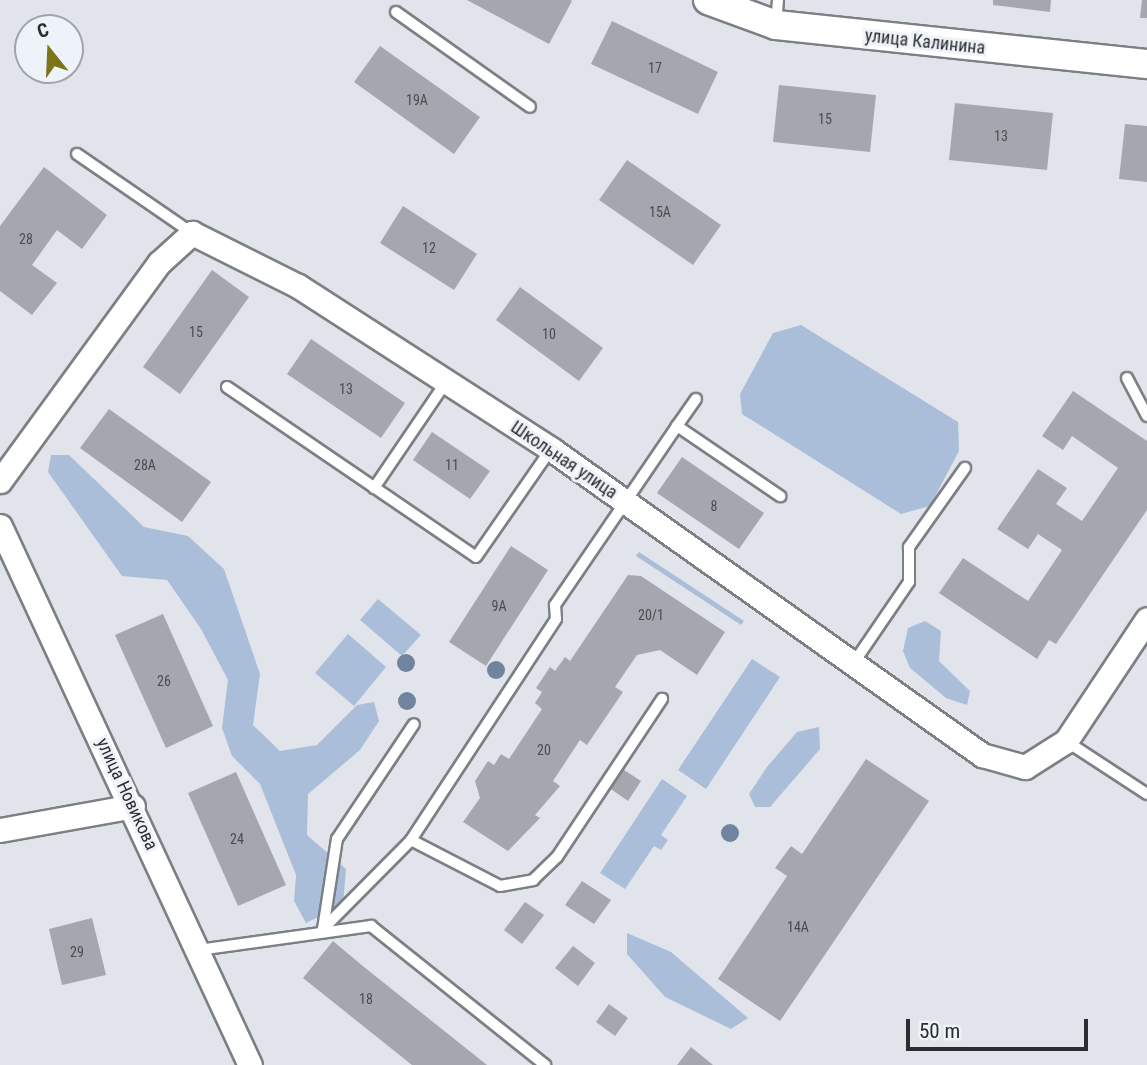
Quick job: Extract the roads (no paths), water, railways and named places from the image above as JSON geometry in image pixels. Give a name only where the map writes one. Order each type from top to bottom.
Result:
[{"type":"street","name":"улица Калинина","points":[[708,0],[777,13],[1147,65]]},
{"type":"street","name":"Школьная улица","points":[[192,233],[298,286],[551,449],[982,754],[1025,767],[1066,741],[1147,619]]},
{"type":"street","points":[[0,481],[159,263],[192,233]]},
{"type":"street","name":"улица Новикова","points":[[0,526],[133,806],[250,1065]]},
{"type":"street","points":[[0,830],[133,806]]},
{"type":"lane","points":[[396,12],[530,107]]},
{"type":"lane","points":[[77,154],[192,233]]},
{"type":"lane","points":[[1127,378],[1147,416]]},
{"type":"lane","points":[[374,488],[446,382]]},
{"type":"lane","points":[[226,387],[476,557],[551,449]]},
{"type":"lane","points":[[323,929],[411,840],[625,502],[695,399]]},
{"type":"lane","points":[[677,426],[780,496]]},
{"type":"lane","points":[[853,664],[909,582],[909,547],[965,468]]},
{"type":"lane","points":[[411,840],[499,886],[533,880],[557,857],[663,699]]},
{"type":"lane","points":[[323,929],[337,839],[414,723]]},
{"type":"lane","points":[[1066,741],[1147,793]]},
{"type":"lane","points":[[198,950],[323,929],[371,926],[545,1065]]}]
